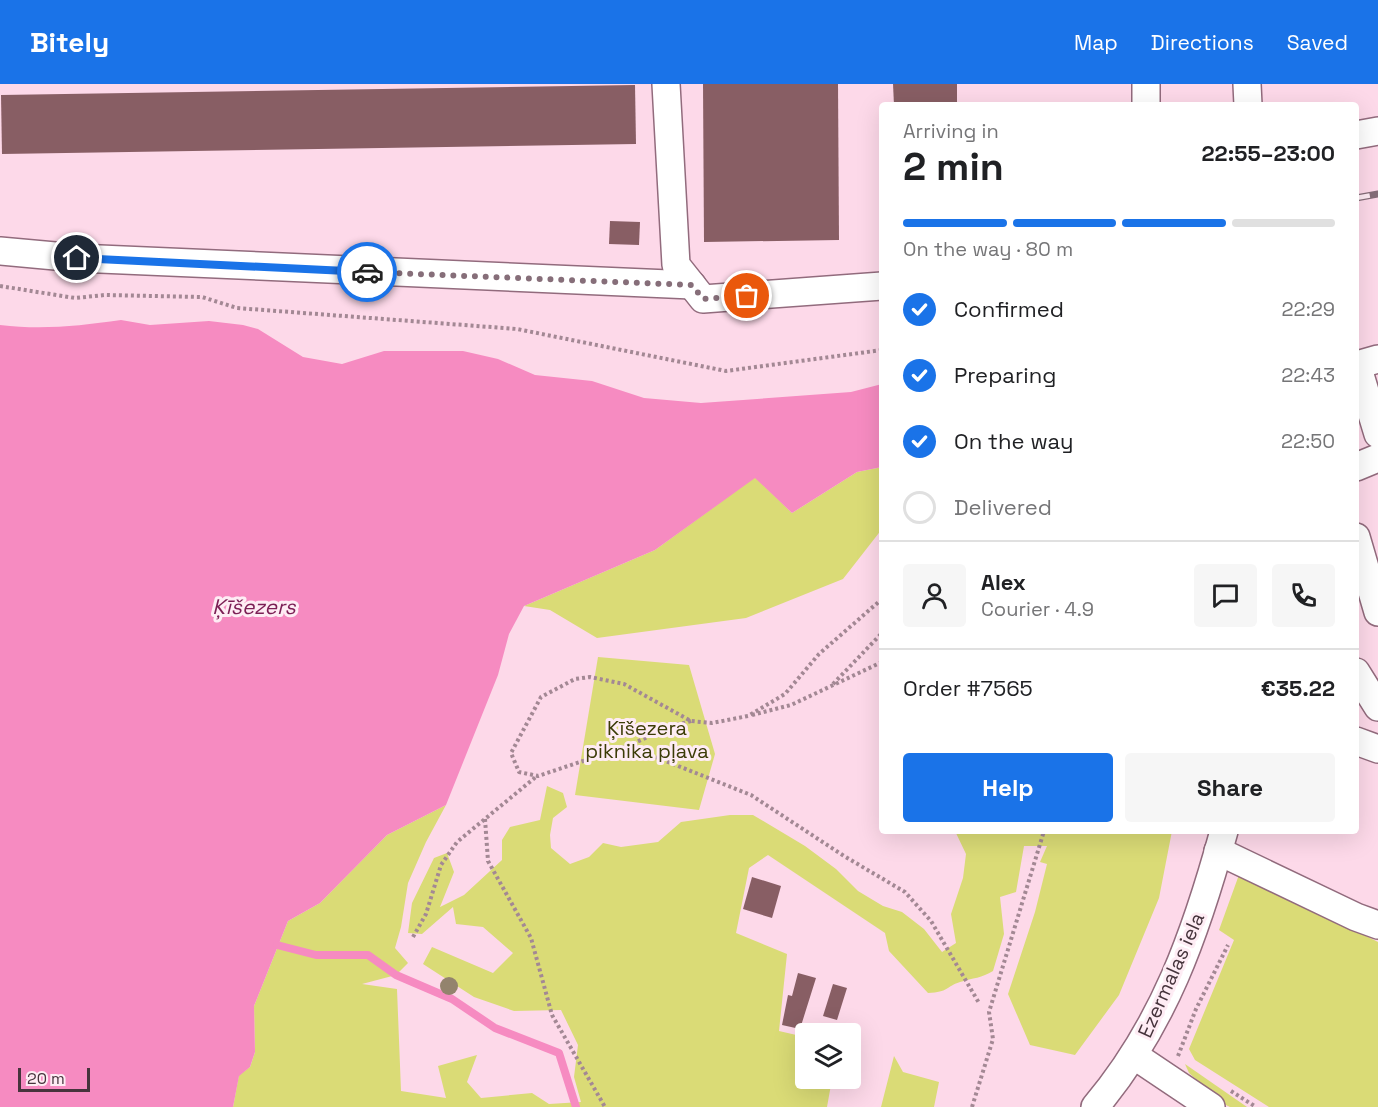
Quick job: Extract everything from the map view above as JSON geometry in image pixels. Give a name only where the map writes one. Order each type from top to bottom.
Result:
[{"type":"street","points":[[666,84],[676,265],[703,299],[879,286]]},
{"type":"street","points":[[1146,84],[1146,102]]},
{"type":"street","points":[[1247,84],[1248,102]]},
{"type":"street","points":[[1359,134],[1378,131]]},
{"type":"street","points":[[0,251],[137,261],[692,285]]},
{"type":"street","points":[[1359,364],[1378,359]]},
{"type":"street","points":[[1359,372],[1378,434]]},
{"type":"street","points":[[1359,466],[1378,458]]},
{"type":"street","points":[[1359,547],[1378,612]]},
{"type":"street","points":[[1359,677],[1378,707]]},
{"type":"street","points":[[1359,742],[1378,749]]},
{"type":"street","points":[[1221,841],[1356,917],[1378,925]]},
{"type":"street","name":"Ezermalas iela","points":[[1095,1107],[1135,1056],[1189,946],[1221,841]]},
{"type":"street","points":[[1135,1056],[1211,1107]]},
{"type":"path","points":[[0,286],[75,298],[105,294],[202,297],[237,308],[517,329],[726,371],[879,350]]},
{"type":"path","points":[[748,716],[785,694],[819,654],[879,601]]},
{"type":"path","points":[[830,687],[879,636]]},
{"type":"path","points":[[413,937],[426,914],[441,865],[457,842],[538,776],[628,746],[669,727],[692,721],[712,723],[791,705],[879,663]]},
{"type":"path","points":[[538,776],[519,772],[511,753],[541,697],[574,679],[590,677],[624,684],[692,721]]},
{"type":"path","points":[[628,746],[751,795],[844,856],[905,892],[931,921],[979,1003]]},
{"type":"path","points":[[485,819],[488,861],[531,938],[552,1015],[605,1107]]},
{"type":"path","points":[[972,1107],[993,1039],[989,1012],[1043,834]]},
{"type":"path","points":[[1178,1054],[1196,1009],[1228,945]]},
{"type":"green space","points":[[879,468],[879,533],[843,579],[746,618],[597,638],[550,610],[524,606],[655,550],[755,477],[792,513],[857,472]]},
{"type":"green space","name":"Ķīšezera piknika pļava","points":[[598,657],[689,665],[715,754],[699,810],[575,795]]},
{"type":"green space","points":[[547,786],[563,793],[567,807],[553,818],[550,835],[551,848],[570,864],[589,857],[603,843],[621,847],[658,842],[681,822],[730,815],[753,815],[805,846],[836,869],[858,891],[883,906],[902,912],[924,929],[942,952],[956,943],[951,914],[963,878],[966,854],[956,834],[1171,834],[1159,898],[1119,995],[1075,1055],[1030,1045],[1008,994],[1035,912],[1047,864],[1040,862],[1047,846],[1024,846],[1016,892],[1000,897],[1004,934],[993,971],[943,990],[928,993],[889,951],[885,933],[768,855],[749,868],[736,933],[787,954],[779,1031],[795,1035],[795,1089],[830,1089],[827,1107],[233,1107],[239,1075],[250,1067],[255,1052],[254,1006],[288,921],[320,903],[387,835],[446,805],[408,883],[395,948],[408,963],[396,975],[362,984],[397,989],[401,1091],[446,1098],[438,1066],[477,1055],[467,1082],[481,1098],[532,1093],[549,1104],[581,1102],[574,1077],[578,1045],[561,1010],[514,1011],[474,997],[423,964],[432,947],[493,973],[513,953],[483,927],[456,924],[453,907],[422,934],[408,933],[412,903],[434,858],[447,853],[454,872],[440,907],[464,895],[502,860],[502,840],[510,827],[540,820]]},
{"type":"green space","points":[[1240,872],[1378,942],[1378,1107],[1269,1107],[1195,1060],[1189,1049],[1234,940],[1219,930]]},
{"type":"green space","points":[[894,1056],[903,1072],[939,1082],[934,1107],[881,1107]]},
{"type":"green space","points":[[1185,1064],[1247,1107],[1230,1107],[1224,1104],[1189,1073]]},
{"type":"water","name":"Ķīšezers","points":[[121,320],[150,325],[209,321],[243,325],[258,329],[303,357],[342,364],[384,351],[463,351],[498,359],[535,375],[592,381],[644,398],[701,403],[851,392],[879,385],[879,468],[857,472],[792,513],[755,478],[655,550],[524,606],[509,634],[498,675],[446,805],[387,835],[320,903],[288,921],[254,1006],[255,1052],[250,1067],[239,1076],[233,1107],[0,1107],[0,325],[60,327]]},
{"type":"building","points":[[703,84],[838,84],[839,240],[704,242]]},
{"type":"building","points":[[893,84],[957,84],[957,102],[894,102]]},
{"type":"building","points":[[635,85],[636,144],[2,154],[1,95]]},
{"type":"building","points":[[610,221],[640,222],[639,245],[609,244]]},
{"type":"building","points":[[752,877],[781,886],[772,918],[743,909]]},
{"type":"building","points":[[798,973],[816,978],[802,1023],[795,1023],[795,1028],[782,1025],[788,995],[792,996]]},
{"type":"building","points":[[833,984],[847,988],[837,1020],[823,1016]]},
{"type":"waterway","points":[[277,945],[316,955],[368,955],[396,975],[452,999],[495,1028],[559,1053],[576,1107]]},
{"type":"railway","points":[[1359,197],[1378,194]]},
{"type":"way so far","points":[[367,272],[692,285],[703,299],[747,296]]},
{"type":"route","points":[[77,258],[367,272]]}]
